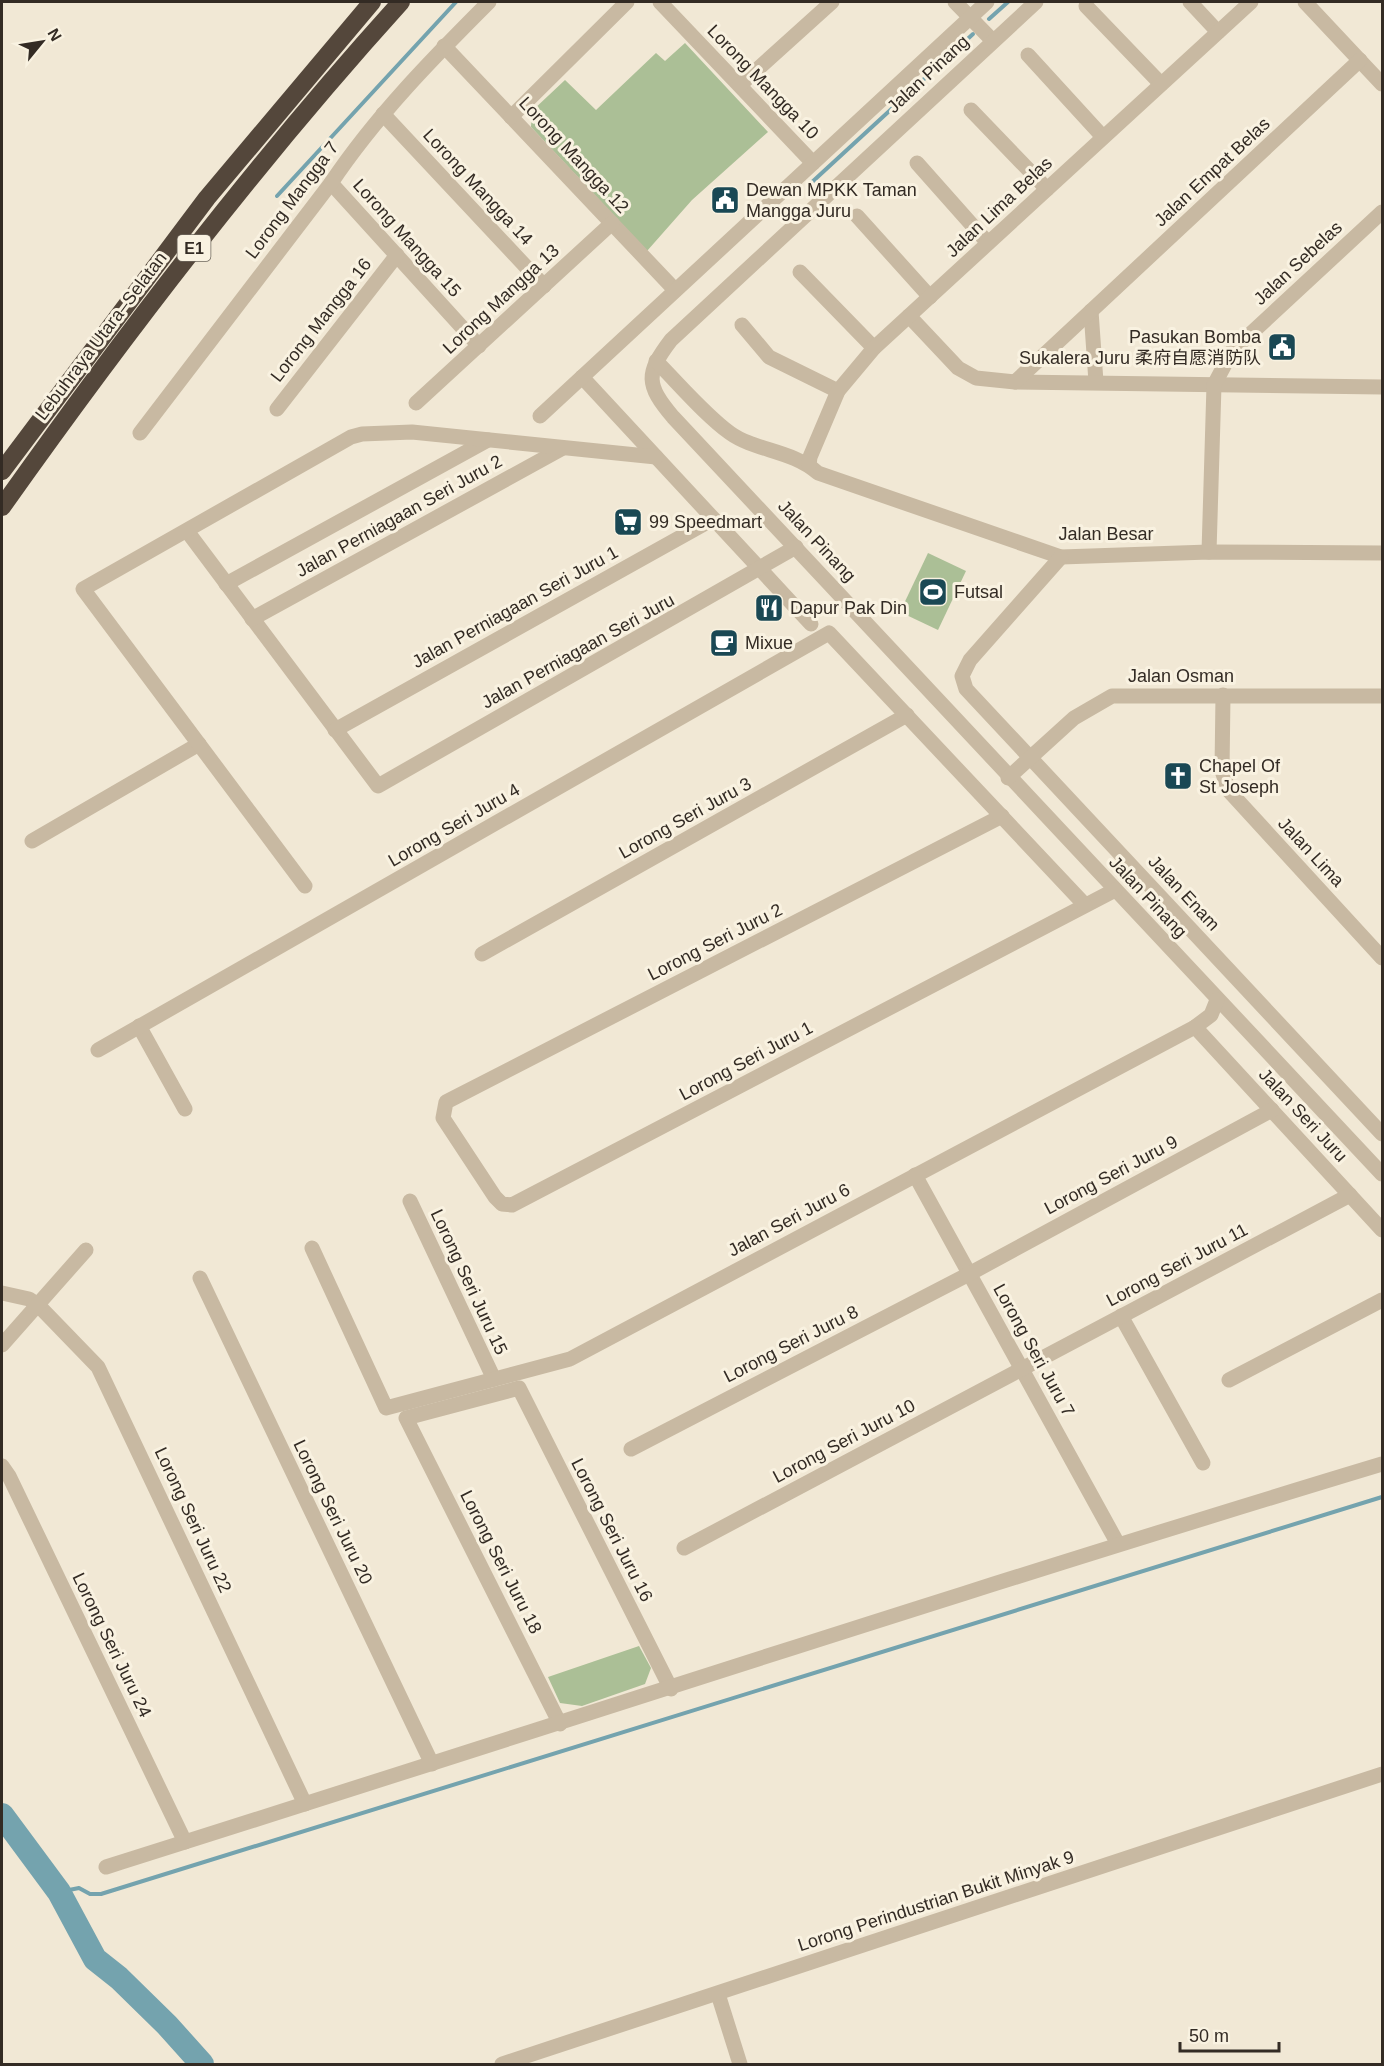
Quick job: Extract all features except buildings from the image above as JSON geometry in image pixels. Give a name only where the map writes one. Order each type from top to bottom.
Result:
[{"type":"highway","name":"Lebuhraya Utara–Selatan","points":[[2,471],[207,198],[372,2]]},
{"type":"highway","name":"Lebuhraya Utara–Selatan","points":[[2,507],[210,228],[322,91],[401,2]]},
{"type":"street","name":"Lorong Mangga 7","points":[[140,432],[331,183],[355,148],[444,46],[489,2]]},
{"type":"street","points":[[511,117],[627,2]]},
{"type":"street","name":"Lorong Mangga 10","points":[[660,2],[813,163]]},
{"type":"street","points":[[956,2],[993,41]]},
{"type":"street","name":"Jalan Pinang","points":[[540,416],[987,2]]},
{"type":"street","name":"Jalan Pinang","points":[[1036,2],[671,340],[656,361],[651,377],[656,396],[1008,778],[1383,1174]]},
{"type":"street","points":[[1190,2],[1218,32]]},
{"type":"street","name":"Jalan Lima Belas","points":[[809,465],[810,457],[838,391],[874,348],[1251,2]]},
{"type":"street","points":[[1305,2],[1383,84]]},
{"type":"street","points":[[740,85],[823,4]]},
{"type":"street","points":[[1086,6],[1161,84]]},
{"type":"street","name":"Lorong Mangga 12","points":[[444,46],[675,290]]},
{"type":"street","points":[[1028,55],[1103,137]]},
{"type":"street","name":"Jalan Empat Belas","points":[[1015,382],[1360,60]]},
{"type":"street","points":[[971,110],[1047,189]]},
{"type":"street","name":"Lorong Mangga 14","points":[[383,114],[544,286]]},
{"type":"street","points":[[917,163],[988,243]]},
{"type":"street","name":"Lorong Mangga 15","points":[[331,183],[479,346]]},
{"type":"street","name":"Jalan Sebelas","points":[[1209,552],[1214,385],[1232,351],[1383,212]]},
{"type":"street","points":[[857,216],[930,297]]},
{"type":"street","name":"Lorong Mangga 13","points":[[416,404],[612,223]]},
{"type":"street","name":"Lorong Mangga 16","points":[[277,409],[397,255]]},
{"type":"street","points":[[800,272],[874,348]]},
{"type":"street","points":[[1091,311],[1096,382]]},
{"type":"street","points":[[909,316],[958,368],[976,378],[1015,382],[1383,387]]},
{"type":"street","points":[[742,325],[769,357],[838,391]]},
{"type":"street","name":"Jalan Besar","points":[[656,361],[730,433],[809,465],[818,473],[1061,557],[1209,552],[1383,554]]},
{"type":"street","points":[[582,377],[811,624]]},
{"type":"street","points":[[610,453],[627,438],[629,429]]},
{"type":"street","points":[[305,886],[83,589],[351,437],[362,434],[412,432],[656,457]]},
{"type":"street","name":"Jalan Perniagaan Seri Juru 2","points":[[226,584],[488,440]]},
{"type":"street","name":"Jalan Perniagaan Seri Juru 2","points":[[252,619],[563,448]]},
{"type":"street","name":"Jalan Perniagaan Seri Juru 1","points":[[335,730],[713,519]]},
{"type":"street","points":[[187,531],[335,730]]},
{"type":"street","name":"Jalan Perniagaan Seri Juru","points":[[335,730],[378,786],[760,570],[796,547]]},
{"type":"street","name":"Jalan Enam","points":[[1061,557],[970,660],[962,676],[966,688],[1383,1134]]},
{"type":"street","name":"Lorong Seri Juru 4","points":[[98,1050],[829,633],[907,716]]},
{"type":"street","name":"Jalan Lima","points":[[1223,695],[1222,771],[1229,791],[1383,958]]},
{"type":"street","name":"Jalan Osman","points":[[1008,778],[1074,718],[1112,696],[1383,696]]},
{"type":"street","points":[[907,716],[1085,905]]},
{"type":"street","name":"Lorong Seri Juru 3","points":[[482,954],[907,716]]},
{"type":"street","points":[[32,841],[199,744]]},
{"type":"street","name":"Lorong Seri Juru 2","points":[[446,1102],[1002,816]]},
{"type":"street","name":"Lorong Seri Juru 1","points":[[446,1102],[443,1118],[495,1197],[502,1204],[512,1205],[1114,890]]},
{"type":"street","name":"Jalan Seri Juru 6","points":[[312,1248],[386,1408],[570,1359],[1195,1027],[1211,1015],[1217,1000]]},
{"type":"street","points":[[140,1026],[185,1109]]},
{"type":"street","name":"Jalan Seri Juru","points":[[1195,1027],[1383,1230]]},
{"type":"street","name":"Lorong Seri Juru 9","points":[[969,1274],[1272,1110]]},
{"type":"street","name":"Lorong Seri Juru 7","points":[[915,1175],[1118,1544]]},
{"type":"street","name":"Lorong Seri Juru 11","points":[[1022,1369],[1350,1195]]},
{"type":"street","name":"Lorong Seri Juru 15","points":[[410,1201],[494,1379]]},
{"type":"street","points":[[2,1345],[86,1250]]},
{"type":"street","name":"Lorong Seri Juru 8","points":[[631,1449],[969,1274]]},
{"type":"street","name":"Lorong Seri Juru 20","points":[[200,1278],[432,1764]]},
{"type":"street","name":"Lorong Seri Juru 22","points":[[2,1293],[29,1299],[38,1305],[98,1367],[305,1804]]},
{"type":"street","points":[[1229,1380],[1383,1300]]},
{"type":"street","points":[[1121,1316],[1203,1463]]},
{"type":"street","name":"Lorong Seri Juru 10","points":[[684,1548],[1022,1369]]},
{"type":"street","name":"Lorong Seri Juru 18","points":[[519,1388],[406,1418],[560,1724]]},
{"type":"street","name":"Lorong Seri Juru 16","points":[[519,1388],[671,1689]]},
{"type":"street","points":[[106,1867],[671,1689],[1118,1544],[1383,1464]]},
{"type":"street","name":"Lorong Seri Juru 24","points":[[4,1477],[185,1842]]},
{"type":"street","name":"Lorong Perindustrian Bukit Minyak 9","points":[[502,2064],[1383,1774]]},
{"type":"street","points":[[718,1994],[740,2064]]},
{"type":"green space","points":[[685,43],[768,132],[692,200],[647,251],[531,127],[532,111],[565,80],[596,110],[656,53],[665,61]]},
{"type":"green space","name":"Futsal","points":[[928,553],[966,571],[938,630],[900,612]]},
{"type":"green space","points":[[639,1646],[651,1668],[645,1684],[582,1706],[560,1703],[548,1677]]},
{"type":"waterway","points":[[277,196],[456,2]]},
{"type":"waterway","points":[[989,19],[1008,2]]},
{"type":"waterway","points":[[811,183],[973,34]]},
{"type":"waterway","points":[[59,1892],[79,1888],[90,1894],[101,1894],[1382,1497]]},
{"type":"waterway","points":[[2,1815],[59,1892],[95,1959],[119,1978],[167,2025],[202,2064]]},
{"type":"place","name":"Dewan MPKK Taman Mangga Juru","points":[[725,200]]},
{"type":"place","name":"Pasukan Bomba Sukalera Juru 柔府自愿消防队","points":[[1282,347]]},
{"type":"place","name":"99 Speedmart","points":[[628,522]]},
{"type":"place","name":"Futsal","points":[[933,592]]},
{"type":"place","name":"Dapur Pak Din","points":[[769,608]]},
{"type":"place","name":"Mixue","points":[[724,643]]},
{"type":"place","name":"Chapel Of St Joseph","points":[[1178,776]]}]
